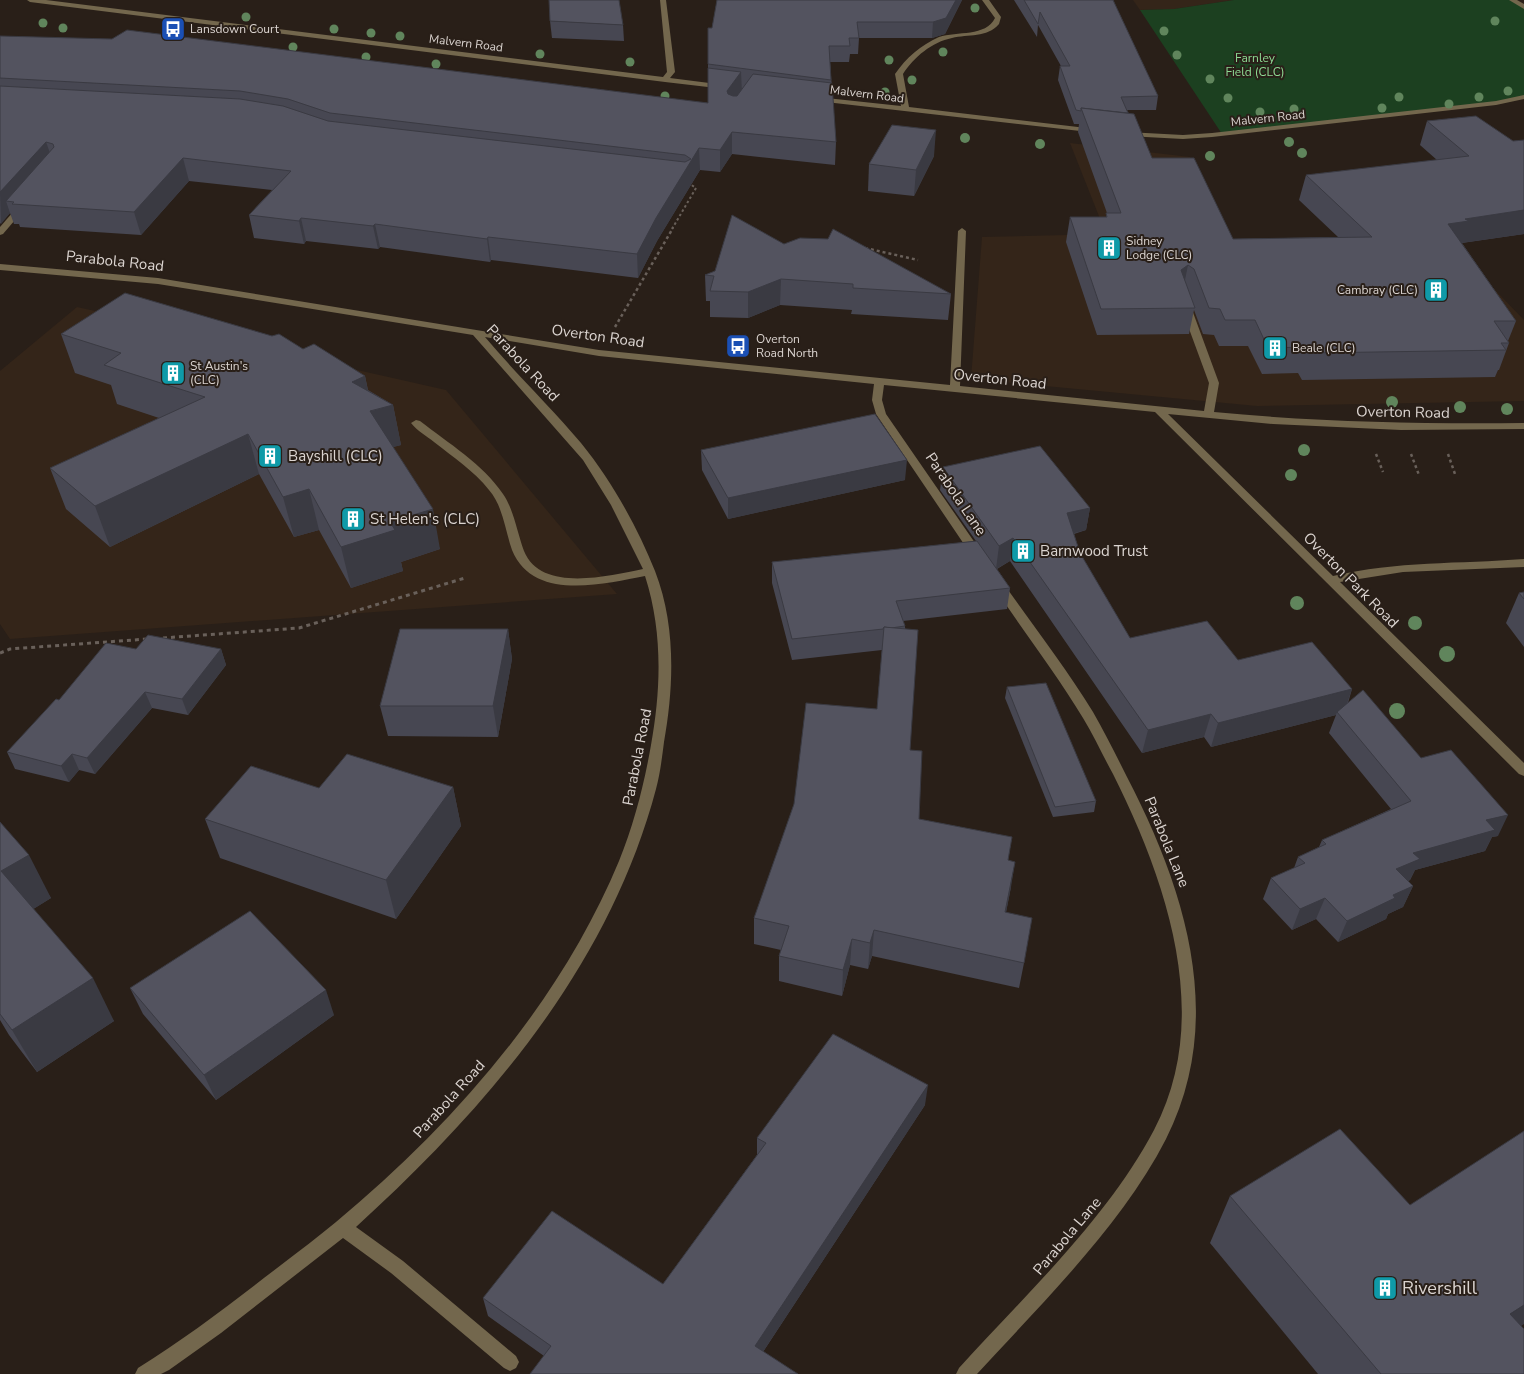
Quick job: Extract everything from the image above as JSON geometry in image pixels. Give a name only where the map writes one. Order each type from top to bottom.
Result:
[{"type":"street","name":"Malvern Road","points":[[30,0],[731,88]]},
{"type":"street","points":[[663,0],[671,72],[665,80]]},
{"type":"street","points":[[906,110],[899,74],[902,68],[917,54],[942,39],[982,32],[995,25],[999,18],[985,0]]},
{"type":"street","points":[[1512,0],[1524,7]]},
{"type":"street","name":"Malvern Road","points":[[1123,134],[1183,137],[1212,136],[1496,103],[1524,97]]},
{"type":"street","name":"Malvern Road","points":[[813,98],[1104,132]]},
{"type":"street","points":[[0,232],[31,196]]},
{"type":"street","points":[[955,389],[962,232]]},
{"type":"street","name":"Parabola Road","points":[[0,267],[158,282],[476,333],[496,359],[579,447],[616,505],[649,572],[660,613],[665,651],[665,692],[661,735],[652,780],[638,827],[615,884],[585,944],[527,1033],[491,1079],[450,1125],[400,1176],[343,1228],[236,1311],[160,1365],[144,1374]]},
{"type":"street","points":[[1182,296],[1214,383],[1208,415]]},
{"type":"street","name":"Overton Road","points":[[476,333],[599,353],[1208,415],[1355,426],[1465,428],[1524,426]]},
{"type":"street","name":"Parabola Lane","points":[[879,382],[878,400],[881,414],[1088,715],[1144,822],[1164,868],[1178,918],[1185,954],[1188,999],[1187,1036],[1183,1073],[1169,1116],[1147,1157],[1116,1202],[1049,1284],[965,1374]]},
{"type":"street","name":"Overton Park Road","points":[[1158,410],[1524,771]]},
{"type":"street","points":[[416,423],[488,483],[498,496],[521,557],[534,571],[557,580],[574,582],[592,582],[649,572]]},
{"type":"street","points":[[1331,580],[1352,574],[1403,567],[1524,563]]},
{"type":"street","points":[[343,1228],[397,1266],[510,1362]]},
{"type":"path","points":[[599,353],[696,188],[686,182],[690,175]]},
{"type":"path","points":[[864,247],[918,260]]},
{"type":"path","points":[[1379,462],[1384,472]]},
{"type":"path","points":[[1415,464],[1419,475]]},
{"type":"path","points":[[1453,466],[1456,474]]},
{"type":"path","points":[[0,653],[10,648],[299,628],[465,578]]},
{"type":"shaded area","points":[[1133,0],[1234,0],[1174,9],[1140,10]]},
{"type":"shaded area","points":[[1070,143],[1190,157],[1242,257],[1466,260],[1524,320],[1524,401],[1257,406],[971,379],[982,237],[1106,234]]},
{"type":"shaded area","points":[[77,307],[446,390],[617,594],[10,639],[0,624],[0,371]]},
{"type":"green space","name":"Farnley Field (CLC)","points":[[1234,0],[1512,0],[1524,7],[1524,97],[1496,103],[1222,134],[1140,10],[1174,9]]},
{"type":"building","points":[[549,0],[619,0],[623,25],[550,21]]},
{"type":"building","points":[[717,0],[956,0],[946,18],[933,22],[857,22],[859,38],[849,38],[850,46],[829,46],[831,80],[708,64],[708,28],[712,28]]},
{"type":"building","points":[[1024,0],[1113,0],[1158,96],[1121,97],[1128,113],[1081,108],[1081,111],[1076,110],[1060,66],[1070,66],[1040,12],[1038,24]]},
{"type":"building","points":[[127,30],[708,103],[708,68],[741,72],[727,91],[728,94],[733,96],[737,96],[753,74],[832,83],[836,142],[732,132],[720,150],[699,148],[656,218],[637,254],[488,237],[487,239],[375,224],[373,226],[301,218],[299,221],[249,215],[291,171],[183,158],[134,212],[12,204],[14,202],[6,201],[54,147],[53,144],[46,142],[0,192],[0,86],[240,99],[283,106],[328,121],[685,162],[691,159],[685,155],[330,113],[288,99],[240,91],[0,78],[0,36],[112,39]]},
{"type":"building","points":[[1081,108],[1134,114],[1152,158],[1194,158],[1233,239],[1372,237],[1306,175],[1469,156],[1427,121],[1476,116],[1513,141],[1524,140],[1524,210],[1465,219],[1469,221],[1448,224],[1516,321],[1494,321],[1509,343],[1501,343],[1506,350],[1310,353],[1306,347],[1268,348],[1255,320],[1225,320],[1220,309],[1209,308],[1194,269],[1188,265],[1181,270],[1195,308],[1101,309],[1070,217],[1107,217],[1106,213],[1121,213]]},
{"type":"building","points":[[892,125],[936,130],[916,170],[869,164]]},
{"type":"building","points":[[732,215],[784,244],[800,238],[828,239],[833,229],[951,294],[853,288],[853,284],[781,279],[748,292],[710,291],[714,276],[705,275],[715,271]]},
{"type":"building","points":[[125,293],[272,336],[279,334],[303,349],[314,344],[365,376],[352,382],[393,405],[370,411],[433,509],[390,522],[395,530],[341,547],[309,489],[283,497],[248,434],[95,506],[50,468],[205,397],[104,365],[121,353],[61,334]]},
{"type":"building","points":[[875,414],[907,460],[728,498],[701,450]]},
{"type":"building","points":[[1040,446],[1090,508],[1067,513],[1080,553],[1130,638],[1207,621],[1238,660],[1312,642],[1352,689],[1218,723],[1211,714],[1148,730],[1013,538],[999,546],[943,467]]},
{"type":"building","points":[[977,541],[1010,588],[896,601],[905,626],[792,639],[772,562]]},
{"type":"building","points":[[1524,592],[1524,599],[1519,593]]},
{"type":"building","points":[[884,627],[918,630],[910,750],[922,751],[919,819],[1012,837],[1008,860],[1015,862],[1005,912],[1032,918],[1024,963],[874,930],[870,943],[852,939],[843,970],[779,956],[789,926],[754,918],[794,804],[806,703],[877,709]]},
{"type":"building","points":[[400,629],[508,629],[493,706],[380,706]]},
{"type":"building","points":[[148,635],[221,649],[182,699],[145,692],[87,758],[72,754],[61,766],[7,752],[56,699],[59,700],[106,643],[136,649]]},
{"type":"building","points":[[1046,683],[1096,801],[1055,807],[1007,687]]},
{"type":"building","points":[[1363,690],[1421,758],[1451,750],[1508,815],[1486,820],[1495,830],[1413,853],[1420,859],[1396,869],[1413,886],[1393,895],[1395,898],[1347,921],[1325,898],[1300,909],[1271,878],[1305,863],[1298,857],[1326,844],[1322,840],[1411,801],[1337,712]]},
{"type":"building","points":[[347,754],[453,787],[386,880],[205,819],[251,766],[319,788]]},
{"type":"building","points":[[0,822],[29,855],[1,871],[93,978],[12,1030],[0,1014]]},
{"type":"building","points":[[250,911],[326,990],[204,1075],[130,988]]},
{"type":"building","points":[[833,1034],[928,1085],[755,1346],[798,1374],[530,1374],[551,1346],[483,1298],[552,1211],[663,1284],[766,1143],[757,1138]]},
{"type":"building","name":"Rivershill","points":[[1340,1129],[1410,1205],[1524,1131],[1524,1305],[1510,1314],[1524,1329],[1524,1374],[1381,1374],[1230,1196]]},
{"type":"place","name":"Lansdown Court","points":[[173,29]]},
{"type":"place","name":"Sidney Lodge (CLC)","points":[[1109,248]]},
{"type":"place","name":"Cambray (CLC)","points":[[1436,290]]},
{"type":"place","name":"Overton Road North","points":[[738,346]]},
{"type":"place","name":"Beale (CLC)","points":[[1275,348]]},
{"type":"place","name":"St Austin's (CLC)","points":[[173,373]]},
{"type":"place","name":"Bayshill (CLC)","points":[[270,456]]},
{"type":"place","name":"St Helen's (CLC)","points":[[353,519]]},
{"type":"place","name":"Barnwood Trust","points":[[1023,551]]},
{"type":"place","name":"Rivershill","points":[[1385,1288]]}]
